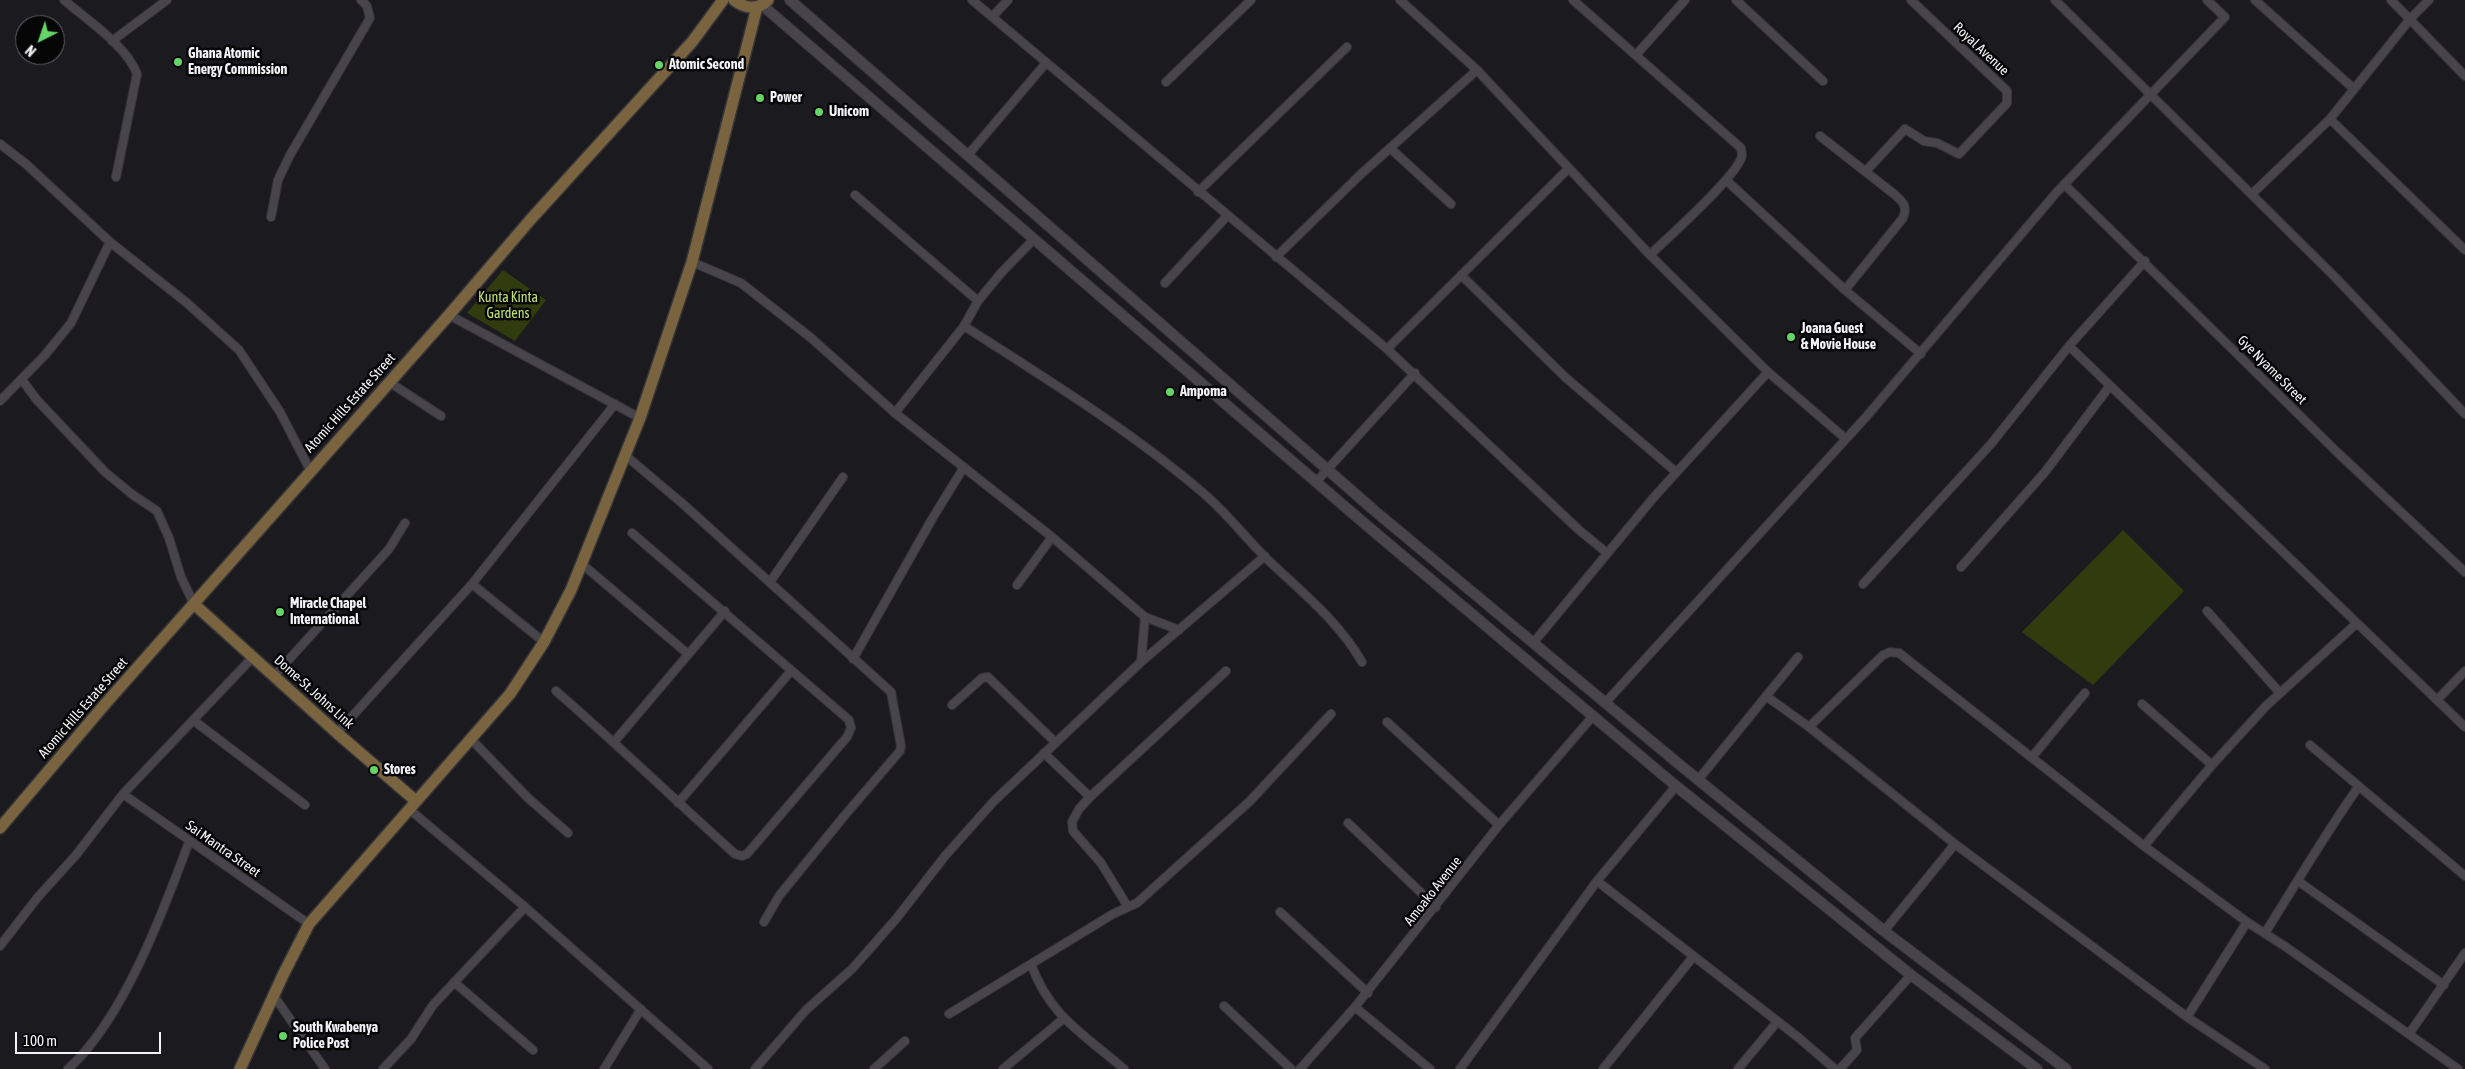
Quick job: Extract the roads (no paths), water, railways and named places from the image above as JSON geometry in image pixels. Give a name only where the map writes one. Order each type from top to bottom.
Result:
[{"type":"main road","name":"Atomic Hills Estate Street","points":[[0,828],[310,470],[449,315],[531,219],[692,42],[723,0]]},
{"type":"main road","points":[[240,1069],[309,924],[510,694],[544,642],[582,564],[640,418],[692,262],[762,4],[743,6],[734,0]]},
{"type":"main road","name":"Dome-St. Johns Link","points":[[194,604],[337,733],[413,805]]},
{"type":"street","points":[[64,0],[112,41],[133,63],[137,74],[116,177]]},
{"type":"street","points":[[112,41],[167,0]]},
{"type":"street","points":[[272,217],[278,180],[290,155],[370,18],[367,6],[361,0]]},
{"type":"street","points":[[790,0],[1327,469],[1698,780],[1884,931],[2066,1069]]},
{"type":"street","points":[[972,0],[1415,373],[1579,530],[1607,553]]},
{"type":"street","points":[[992,17],[1008,0]]},
{"type":"street","points":[[1166,82],[1251,0]]},
{"type":"street","points":[[1400,0],[1477,70],[1650,255],[1768,372],[1846,439]]},
{"type":"street","points":[[1573,0],[1741,148],[1742,155],[1740,161],[1726,180],[1650,255]]},
{"type":"street","points":[[1636,55],[1685,0]]},
{"type":"street","points":[[1736,0],[1823,81]]},
{"type":"street","name":"Royal Avenue","points":[[1866,172],[1905,128],[1924,141],[1937,143],[1959,154],[2007,103],[2009,98],[2007,91],[1911,0]]},
{"type":"street","points":[[2054,0],[2336,278],[2465,414]]},
{"type":"street","points":[[1606,702],[1846,439],[2064,184],[2225,18],[2207,0]]},
{"type":"street","points":[[2255,0],[2354,89]]},
{"type":"street","points":[[2391,0],[2411,18],[2465,76]]},
{"type":"street","points":[[2252,194],[2330,119],[2411,18],[2429,0]]},
{"type":"street","points":[[762,4],[1316,482],[1676,786],[1911,976],[2037,1069]]},
{"type":"street","points":[[1198,192],[1347,47]]},
{"type":"street","points":[[967,156],[1046,63]]},
{"type":"street","points":[[1276,257],[1390,148],[1477,70]]},
{"type":"street","points":[[2330,119],[2465,250]]},
{"type":"street","points":[[1820,136],[1904,203],[1906,211],[1904,218],[1845,290]]},
{"type":"street","points":[[0,144],[26,164],[110,242],[187,303],[239,350],[280,412],[310,470]]},
{"type":"street","points":[[1390,148],[1451,204]]},
{"type":"street","points":[[1387,349],[1569,168]]},
{"type":"street","points":[[1726,180],[1845,290],[1920,354]]},
{"type":"street","name":"Gye Nyame Street","points":[[2064,184],[2145,261],[2338,453],[2465,572]]},
{"type":"street","points":[[855,195],[978,301]]},
{"type":"street","points":[[1165,283],[1227,216]]},
{"type":"street","points":[[895,413],[964,326],[978,301],[1001,273],[1034,239]]},
{"type":"street","points":[[0,401],[22,380],[71,323],[110,242]]},
{"type":"street","points":[[1863,584],[1991,444],[2069,346],[2145,261]]},
{"type":"street","points":[[692,262],[741,283],[810,337],[895,413],[1052,537],[1145,617],[1179,630]]},
{"type":"street","points":[[1461,275],[1565,376],[1676,472]]},
{"type":"street","points":[[449,315],[640,418]]},
{"type":"street","points":[[964,326],[1144,444],[1204,493],[1265,556],[1326,612],[1352,644],[1362,662]]},
{"type":"street","points":[[2069,346],[2109,387],[2465,727]]},
{"type":"street","points":[[1534,642],[1676,472],[1768,372]]},
{"type":"street","points":[[1316,482],[1415,373]]},
{"type":"street","points":[[22,380],[37,400],[105,472],[157,511],[169,538],[181,577],[194,604]]},
{"type":"street","points":[[389,382],[441,416]]},
{"type":"street","points":[[1962,567],[2045,472],[2109,387]]},
{"type":"street","points":[[337,733],[472,584],[615,404]]},
{"type":"street","points":[[625,455],[683,504],[891,692],[901,746],[900,751],[791,882],[764,922]]},
{"type":"street","points":[[853,659],[932,519],[964,467]]},
{"type":"street","points":[[770,582],[843,477]]},
{"type":"street","points":[[274,676],[389,549],[405,523]]},
{"type":"street","points":[[556,691],[735,854],[742,856],[747,854],[841,744],[851,728],[849,720],[725,611],[632,533]]},
{"type":"street","points":[[1017,585],[1052,537]]},
{"type":"street","points":[[755,1069],[806,1010],[852,969],[896,919],[945,856],[994,801],[1141,662],[1265,556]]},
{"type":"street","points":[[582,564],[688,654]]},
{"type":"street","points":[[472,584],[544,642]]},
{"type":"street","points":[[614,742],[725,611]]},
{"type":"street","points":[[2207,611],[2280,693]]},
{"type":"street","points":[[1141,662],[1145,617]]},
{"type":"street","points":[[2144,846],[2212,765],[2280,693],[2356,623]]},
{"type":"street","points":[[1809,727],[1882,655],[1890,652],[1899,653],[2144,846],[2247,922],[2458,1069]]},
{"type":"street","points":[[1698,780],[1798,656]]},
{"type":"street","points":[[0,946],[38,897],[76,855],[123,794],[253,657]]},
{"type":"street","points":[[678,803],[791,671]]},
{"type":"street","points":[[1128,907],[1101,863],[1073,830],[1072,822],[1090,797],[1226,671]]},
{"type":"street","points":[[2437,700],[2465,671]]},
{"type":"street","points":[[952,705],[968,688],[982,678],[988,677],[1055,742]]},
{"type":"street","points":[[2032,758],[2085,693]]},
{"type":"street","points":[[1766,696],[1809,727],[1955,844],[2187,1017],[2265,1069]]},
{"type":"street","points":[[2142,704],[2212,765]]},
{"type":"street","points":[[949,1014],[1137,903],[1250,801],[1331,714]]},
{"type":"street","name":"Amoako Avenue","points":[[1300,1069],[1368,993],[1500,825],[1593,716]]},
{"type":"street","points":[[192,720],[305,804]]},
{"type":"street","points":[[1387,722],[1500,825]]},
{"type":"street","points":[[470,738],[528,798],[568,833]]},
{"type":"street","points":[[2310,745],[2465,876]]},
{"type":"street","points":[[1044,753],[1090,797]]},
{"type":"street","points":[[1460,1069],[1597,882],[1676,786]]},
{"type":"street","points":[[2265,933],[2328,830],[2359,786]]},
{"type":"street","name":"Sai Mantra Street","points":[[123,794],[189,842],[309,924]]},
{"type":"street","points":[[413,805],[524,907],[708,1069]]},
{"type":"street","points":[[1348,823],[1436,907]]},
{"type":"street","points":[[68,1069],[95,1040],[129,983],[157,926],[189,842]]},
{"type":"street","points":[[1884,931],[1955,844]]},
{"type":"street","points":[[2298,881],[2444,985]]},
{"type":"street","points":[[1597,882],[1835,1069]]},
{"type":"street","points":[[383,1069],[411,1039],[434,1005],[454,982],[524,907]]},
{"type":"street","points":[[1280,912],[1368,993]]},
{"type":"street","points":[[2187,1017],[2247,922]]},
{"type":"street","points":[[2409,1034],[2465,954]]},
{"type":"street","points":[[1603,1069],[1693,957]]},
{"type":"street","points":[[1031,964],[1044,992],[1063,1019],[1124,1069]]},
{"type":"street","points":[[1840,1069],[1856,1052],[1855,1038],[1911,976]]},
{"type":"street","points":[[454,982],[533,1050]]},
{"type":"street","points":[[274,996],[325,1069]]},
{"type":"street","points":[[1224,1006],[1291,1069]]},
{"type":"street","points":[[1355,1007],[1430,1069]]},
{"type":"street","points":[[604,1069],[641,1009]]},
{"type":"street","points":[[1004,1069],[1063,1019]]},
{"type":"street","points":[[1738,1069],[1777,1022]]},
{"type":"street","points":[[874,1069],[904,1041]]},
{"type":"place","name":"Ghana Atomic Energy Commission","points":[[178,62]]},
{"type":"place","name":"Atomic Second","points":[[659,65]]},
{"type":"place","name":"Power","points":[[760,98]]},
{"type":"place","name":"Unicom","points":[[819,112]]},
{"type":"place","name":"Joana Guest & Movie House","points":[[1791,337]]},
{"type":"place","name":"Ampoma","points":[[1170,392]]},
{"type":"place","name":"Miracle Chapel International","points":[[280,612]]},
{"type":"place","name":"Stores","points":[[374,770]]},
{"type":"place","name":"South Kwabenya Police Post","points":[[283,1036]]},
{"type":"park label","name":"Kunta Kinta Gardens","points":[[508,306]]}]
